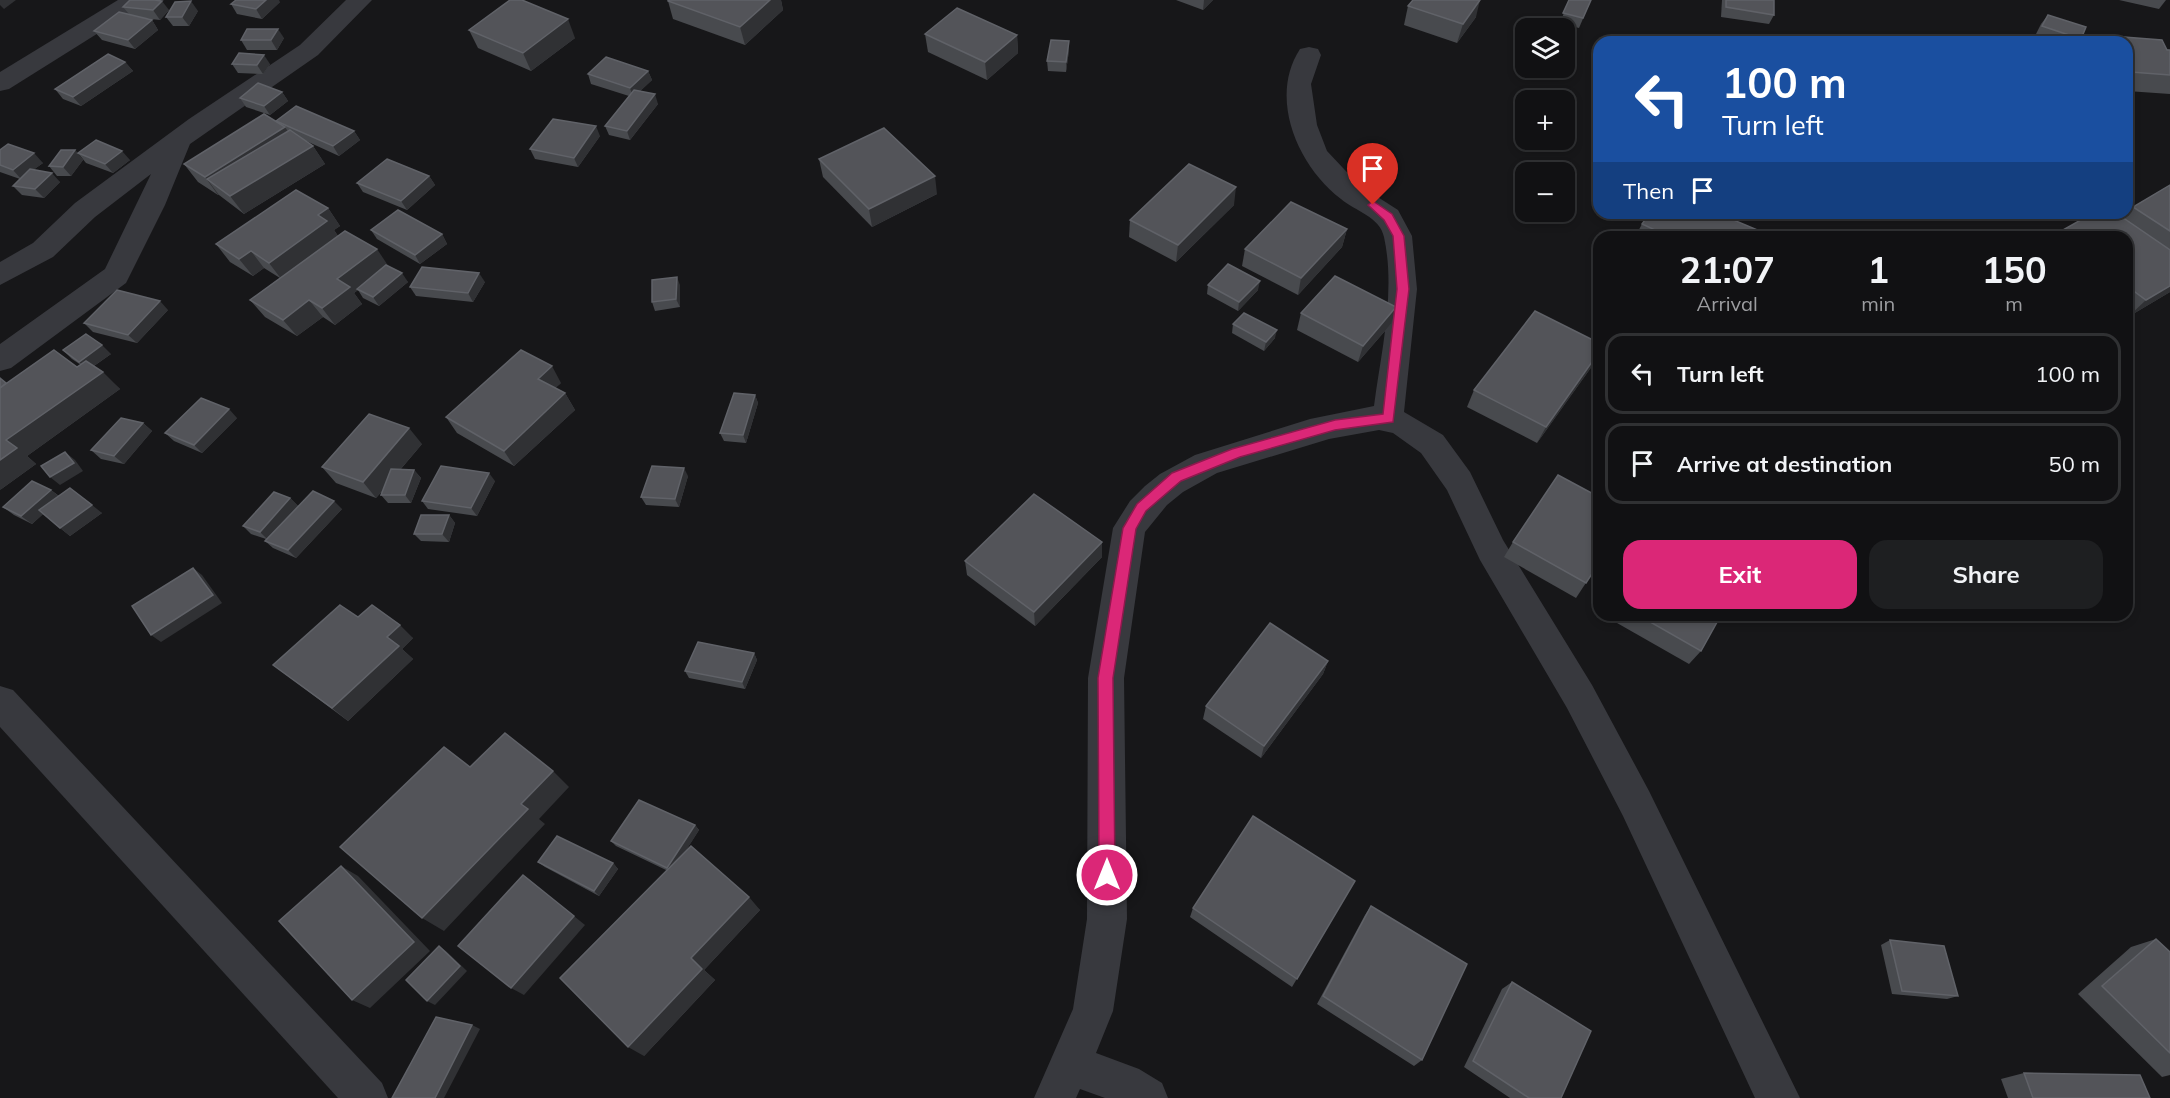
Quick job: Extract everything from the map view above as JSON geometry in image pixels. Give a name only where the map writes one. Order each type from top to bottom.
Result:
[{"type":"street","points":[[0,82],[135,0]]},
{"type":"street","points":[[0,275],[43,250],[86,210],[180,139],[309,50],[360,0]]},
{"type":"street","points":[[1309,55],[1298,84],[1304,125],[1315,155],[1348,192],[1388,217],[1398,236],[1403,289],[1388,419]]},
{"type":"street","points":[[0,360],[116,276],[180,139]]},
{"type":"street","points":[[1147,1098],[1124,1084],[1063,1082],[1093,1011],[1107,919],[1106,678],[1129,528],[1142,507],[1176,477],[1237,453],[1324,428],[1388,419],[1414,432],[1441,453],[1462,486],[1477,524],[1550,645],[1630,796],[1700,934],[1766,1077],[1779,1098]]},
{"type":"street","points":[[0,702],[367,1098]]},
{"type":"building","points":[[130,0],[162,1],[153,10],[123,7]]},
{"type":"building","points":[[236,0],[266,0],[256,9],[231,4]]},
{"type":"building","points":[[510,0],[522,0],[568,19],[523,53],[469,30]]},
{"type":"building","points":[[668,0],[770,0],[740,27]]},
{"type":"building","points":[[1413,0],[1480,0],[1463,24],[1408,6]]},
{"type":"building","points":[[1569,0],[1591,0],[1583,18],[1563,13]]},
{"type":"building","points":[[1726,0],[1774,0],[1774,15],[1726,7]]},
{"type":"building","points":[[191,1],[182,17],[166,17],[175,2]]},
{"type":"building","points":[[957,8],[1017,35],[985,62],[925,34]]},
{"type":"building","points":[[119,12],[152,20],[128,40],[94,31]]},
{"type":"building","points":[[2048,15],[2086,27],[2082,36],[2072,36],[2042,26]]},
{"type":"building","points":[[247,29],[278,29],[271,40],[241,40]]},
{"type":"building","points":[[2133,38],[2162,40],[2167,50],[2170,50],[2170,75],[2133,72]]},
{"type":"building","points":[[1051,40],[1069,41],[1066,62],[1047,61]]},
{"type":"building","points":[[239,53],[264,55],[257,65],[232,64]]},
{"type":"building","points":[[108,54],[125,62],[73,97],[55,89]]},
{"type":"building","points":[[606,57],[648,71],[630,88],[588,74]]},
{"type":"building","points":[[258,83],[282,92],[264,106],[240,98]]},
{"type":"building","points":[[634,90],[655,94],[627,131],[605,126]]},
{"type":"building","points":[[296,106],[354,131],[333,146],[276,121]]},
{"type":"building","points":[[264,114],[285,127],[205,177],[184,164]]},
{"type":"building","points":[[553,119],[596,126],[574,158],[530,149]]},
{"type":"building","points":[[884,128],[935,176],[869,209],[819,159]]},
{"type":"building","points":[[290,130],[313,146],[230,196],[207,179]]},
{"type":"building","points":[[96,140],[122,151],[105,164],[78,153]]},
{"type":"building","points":[[8,144],[34,153],[13,170],[0,165],[0,150]]},
{"type":"building","points":[[61,150],[75,150],[63,167],[49,166]]},
{"type":"building","points":[[387,159],[429,176],[401,201],[357,183]]},
{"type":"building","points":[[1189,164],[1236,187],[1178,245],[1130,220]]},
{"type":"building","points":[[30,169],[52,173],[35,189],[13,186]]},
{"type":"building","points":[[2170,185],[2170,231],[2133,207]]},
{"type":"building","points":[[296,190],[328,208],[318,215],[327,221],[269,263],[251,251],[239,259],[216,244]]},
{"type":"building","points":[[1291,202],[1347,229],[1301,278],[1245,249]]},
{"type":"building","points":[[398,210],[442,234],[415,255],[371,230]]},
{"type":"building","points":[[1646,219],[1731,219],[1760,231],[1657,231],[1642,224]]},
{"type":"building","points":[[2082,219],[2125,219],[2170,250],[2170,286],[2146,300],[2133,290],[2133,231],[2061,231]]},
{"type":"building","points":[[345,231],[377,249],[337,279],[350,287],[322,308],[309,300],[283,320],[250,300]]},
{"type":"building","points":[[1228,264],[1260,281],[1239,302],[1208,285]]},
{"type":"building","points":[[386,265],[402,273],[373,297],[357,289]]},
{"type":"building","points":[[422,267],[479,273],[468,293],[410,287]]},
{"type":"building","points":[[1335,276],[1396,307],[1363,346],[1301,313]]},
{"type":"building","points":[[677,277],[676,299],[652,302],[652,280]]},
{"type":"building","points":[[117,290],[160,301],[128,335],[84,323]]},
{"type":"building","points":[[1535,311],[1593,340],[1593,360],[1546,427],[1474,390]]},
{"type":"building","points":[[1244,313],[1277,330],[1266,342],[1233,324]]},
{"type":"building","points":[[86,334],[102,345],[79,362],[63,350]]},
{"type":"building","points":[[54,350],[77,367],[86,361],[103,372],[6,440],[17,448],[0,460],[0,388]]},
{"type":"building","points":[[521,350],[552,366],[538,379],[565,393],[504,451],[446,417]]},
{"type":"building","points":[[0,378],[6,383],[0,388]]},
{"type":"building","points":[[734,393],[755,395],[743,435],[720,433]]},
{"type":"building","points":[[201,398],[229,409],[194,445],[165,433]]},
{"type":"building","points":[[369,414],[409,428],[363,482],[322,467]]},
{"type":"building","points":[[121,418],[143,423],[114,456],[91,450]]},
{"type":"building","points":[[65,452],[74,463],[50,477],[41,466]]},
{"type":"building","points":[[441,466],[489,473],[471,508],[422,501]]},
{"type":"building","points":[[652,466],[684,468],[675,499],[641,497]]},
{"type":"building","points":[[391,469],[414,470],[405,495],[381,495]]},
{"type":"building","points":[[1558,475],[1593,494],[1593,572],[1586,583],[1513,542]]},
{"type":"building","points":[[32,481],[51,490],[21,516],[3,507]]},
{"type":"building","points":[[70,488],[92,505],[60,528],[39,510]]},
{"type":"building","points":[[313,491],[334,501],[288,550],[265,541]]},
{"type":"building","points":[[274,492],[290,498],[260,532],[243,526]]},
{"type":"building","points":[[1034,494],[1102,542],[1034,612],[965,561]]},
{"type":"building","points":[[421,515],[449,515],[442,534],[414,534]]},
{"type":"building","points":[[193,568],[213,595],[151,635],[132,606]]},
{"type":"building","points":[[340,605],[358,617],[372,605],[400,625],[387,637],[399,646],[332,708],[273,665]]},
{"type":"building","points":[[1648,621],[1718,621],[1701,651]]},
{"type":"building","points":[[1270,623],[1328,661],[1264,746],[1206,706]]},
{"type":"building","points":[[698,642],[754,653],[742,682],[685,671]]},
{"type":"building","points":[[505,733],[553,771],[521,804],[528,809],[422,918],[340,847],[444,747],[470,767]]},
{"type":"building","points":[[639,800],[695,825],[667,868],[611,841]]},
{"type":"building","points":[[1253,816],[1355,881],[1297,979],[1193,908]]},
{"type":"building","points":[[557,836],[613,863],[594,891],[538,862]]},
{"type":"building","points":[[691,846],[749,897],[691,958],[702,969],[628,1047],[560,978]]},
{"type":"building","points":[[341,866],[414,942],[352,1000],[279,921]]},
{"type":"building","points":[[523,875],[574,916],[511,988],[458,946]]},
{"type":"building","points":[[1371,906],[1467,964],[1422,1060],[1323,996]]},
{"type":"building","points":[[2156,939],[2170,952],[2170,1053],[2102,986]]},
{"type":"building","points":[[1890,940],[1944,946],[1958,996],[1902,991]]},
{"type":"building","points":[[439,946],[460,966],[427,1001],[406,980]]},
{"type":"building","points":[[1512,982],[1591,1031],[1561,1098],[1529,1098],[1473,1061]]},
{"type":"building","points":[[436,1017],[472,1025],[435,1098],[392,1098]]},
{"type":"building","points":[[2024,1073],[2140,1075],[2150,1098],[2033,1098]]},
{"type":"route","points":[[1107,875],[1106,678],[1129,528],[1142,507],[1176,477],[1237,453],[1335,425],[1388,419],[1403,289],[1398,236],[1388,217],[1373,205]]}]
